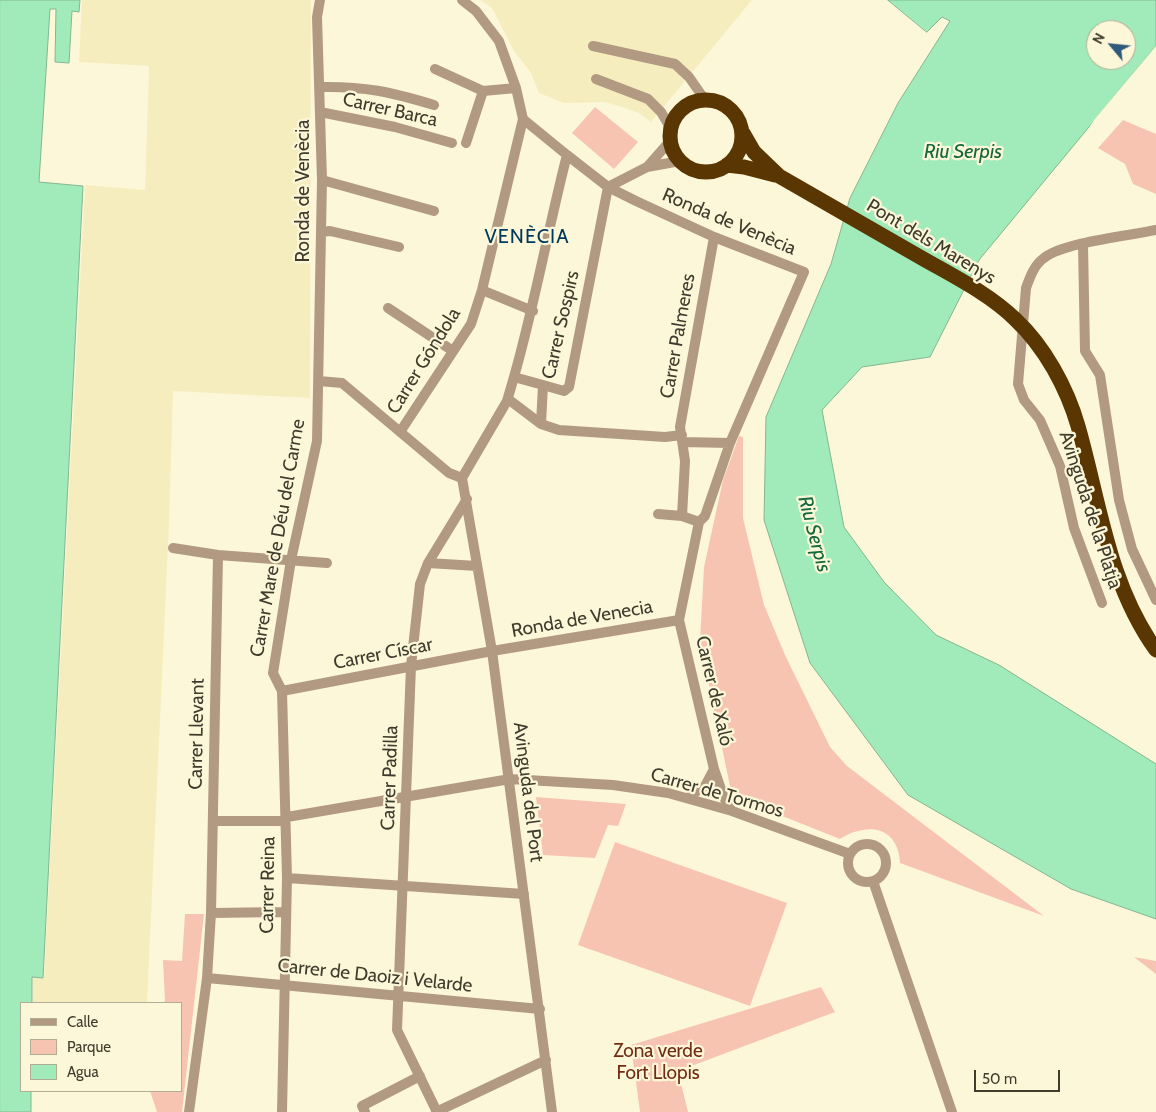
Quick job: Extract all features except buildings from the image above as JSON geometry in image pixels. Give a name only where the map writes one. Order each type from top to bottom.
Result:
[{"type":"highway","points":[[705,100],[718,102],[732,110],[737,116],[742,133],[754,152],[779,176],[744,167],[727,165],[706,172],[692,169],[680,161],[674,151],[671,135],[675,118],[683,108],[693,102],[705,100]]},
{"type":"highway","points":[[727,165],[736,156],[741,145],[742,133]]},
{"type":"highway","name":"Pont dels Marenys","points":[[779,176],[972,287],[1015,319],[1048,360],[1064,392],[1077,425],[1105,540],[1121,586],[1156,650]]},
{"type":"street","name":"Ronda de Venècia","points":[[319,381],[322,180],[317,18],[320,0]]},
{"type":"street","points":[[462,0],[476,11],[499,41],[516,88],[523,119]]},
{"type":"street","points":[[593,46],[675,64],[689,77],[705,100]]},
{"type":"street","points":[[435,69],[483,91],[516,88]]},
{"type":"street","points":[[596,79],[648,99],[661,112],[671,135],[647,167]]},
{"type":"street","points":[[319,87],[350,87],[389,92],[434,105]]},
{"type":"street","points":[[466,143],[483,91]]},
{"type":"street","name":"Carrer Barca","points":[[320,112],[395,127],[452,143]]},
{"type":"street","name":"Ronda de Venècia","points":[[523,119],[608,187],[714,237],[804,272],[730,444],[705,516],[699,522],[679,620]]},
{"type":"street","name":"Carrer Góndola","points":[[400,432],[471,324],[482,290],[523,119]]},
{"type":"street","points":[[319,381],[342,383],[449,473],[462,478],[508,399],[533,311],[551,219],[567,155]]},
{"type":"street","points":[[608,187],[647,167],[680,161]]},
{"type":"street","points":[[322,180],[434,211]]},
{"type":"street","name":"Carrer Sospirs","points":[[543,385],[564,391],[569,387],[608,187]]},
{"type":"street","name":"Avinguda de la Platja","points":[[1102,603],[1074,528],[1060,466],[1040,420],[1024,400],[1018,384],[1026,288],[1031,274],[1043,259],[1060,250],[1156,230]]},
{"type":"street","points":[[321,232],[330,231],[399,247]]},
{"type":"street","name":"Carrer Palmeres","points":[[682,516],[685,461],[680,427],[714,237]]},
{"type":"street","points":[[1083,244],[1085,351],[1100,376],[1120,500],[1132,549],[1156,600]]},
{"type":"street","points":[[482,290],[533,311]]},
{"type":"street","points":[[388,308],[453,351]]},
{"type":"street","points":[[514,377],[543,385],[541,424]]},
{"type":"street","name":"Carrer Mare de Déu del Carme","points":[[287,818],[282,691],[273,673],[291,560],[316,441],[319,381]]},
{"type":"street","points":[[508,399],[541,424],[559,430],[665,437],[730,444]]},
{"type":"street","name":"Avinguda del Port","points":[[462,478],[492,651],[552,1112]]},
{"type":"street","name":"Carrer Padilla","points":[[437,1112],[397,1030],[408,796],[411,666],[420,584],[428,563],[467,499]]},
{"type":"street","points":[[658,514],[682,516],[699,522]]},
{"type":"street","points":[[173,548],[218,555],[327,563]]},
{"type":"street","name":"Carrer Llevant","points":[[189,1112],[207,978],[211,913],[218,555]]},
{"type":"street","points":[[428,563],[477,566]]},
{"type":"street","name":"Ronda de Venecia","points":[[492,651],[679,620]]},
{"type":"street","name":"Carrer de Xaló","points":[[679,620],[714,769],[724,798],[732,811]]},
{"type":"street","name":"Carrer Císcar","points":[[282,691],[492,651]]},
{"type":"street","name":"Carrer de Xaló","points":[[686,798],[704,786],[714,769]]},
{"type":"street","name":"Carrer de Tormos","points":[[213,821],[282,821],[287,818],[510,779],[613,785],[686,798],[732,811],[850,854]]},
{"type":"street","name":"Carrer Reina","points":[[282,1112],[287,818]]},
{"type":"street","points":[[870,845],[881,850],[884,856],[885,868],[873,880],[864,882],[852,876],[848,868],[850,854],[858,846],[870,845]]},
{"type":"street","points":[[287,878],[524,894]]},
{"type":"street","points":[[873,880],[952,1112]]},
{"type":"street","points":[[211,913],[285,912]]},
{"type":"street","name":"Carrer de Daoiz i Velarde","points":[[207,978],[540,1009]]},
{"type":"street","points":[[437,1112],[546,1060]]},
{"type":"street","points":[[363,1109],[420,1076]]},
{"type":"shaded area","points":[[82,0],[311,0],[310,398],[173,391],[169,524],[147,1002],[33,1002],[33,978],[44,978],[85,185],[145,190],[149,66],[79,62]]},
{"type":"shaded area","points":[[480,0],[752,0],[651,122],[639,113],[604,102],[564,103],[539,93],[531,73],[514,51],[492,8]]},
{"type":"green space","points":[[595,107],[638,142],[614,169],[572,133]]},
{"type":"green space","points":[[1123,120],[1156,134],[1156,194],[1133,184],[1125,164],[1098,148]]},
{"type":"green space","points":[[739,436],[743,437],[743,518],[764,605],[785,655],[830,747],[847,766],[1044,916],[900,863],[894,841],[879,831],[870,829],[860,830],[840,839],[732,796],[700,641],[704,567],[723,480]]},
{"type":"green space","points":[[536,797],[626,804],[618,826],[608,825],[595,858],[543,855]]},
{"type":"green space","points":[[615,842],[787,903],[750,1006],[578,945]]},
{"type":"green space","points":[[185,914],[204,914],[182,1112],[157,1112],[150,1092],[182,1092],[182,1002],[164,1002],[165,1001],[163,960],[182,961]]},
{"type":"green space","points":[[1134,957],[1156,961],[1156,974]]},
{"type":"green space","name":"Zona verde Fort Llopis","points":[[821,987],[835,1012],[678,1071],[688,1112],[640,1112],[631,1045]]},
{"type":"water","points":[[0,0],[80,0],[79,12],[72,11],[69,63],[55,62],[56,9],[50,9],[39,182],[83,186],[43,978],[32,977],[32,1002],[20,1002],[20,1092],[31,1092],[31,1112],[0,1112]]},
{"type":"water","name":"Riu Serpis","points":[[888,0],[1156,0],[1156,46],[979,260],[930,357],[862,367],[822,410],[844,527],[884,582],[936,635],[999,665],[1156,764],[1156,919],[1071,889],[908,795],[810,663],[764,520],[766,417],[831,264],[850,198],[898,103],[950,21],[942,17],[927,32]]},
{"type":"pier","points":[[1156,46],[1156,50],[1084,136],[1094,120]]},
{"type":"district","name":"VENÈCIA","points":[[527,237]]}]
